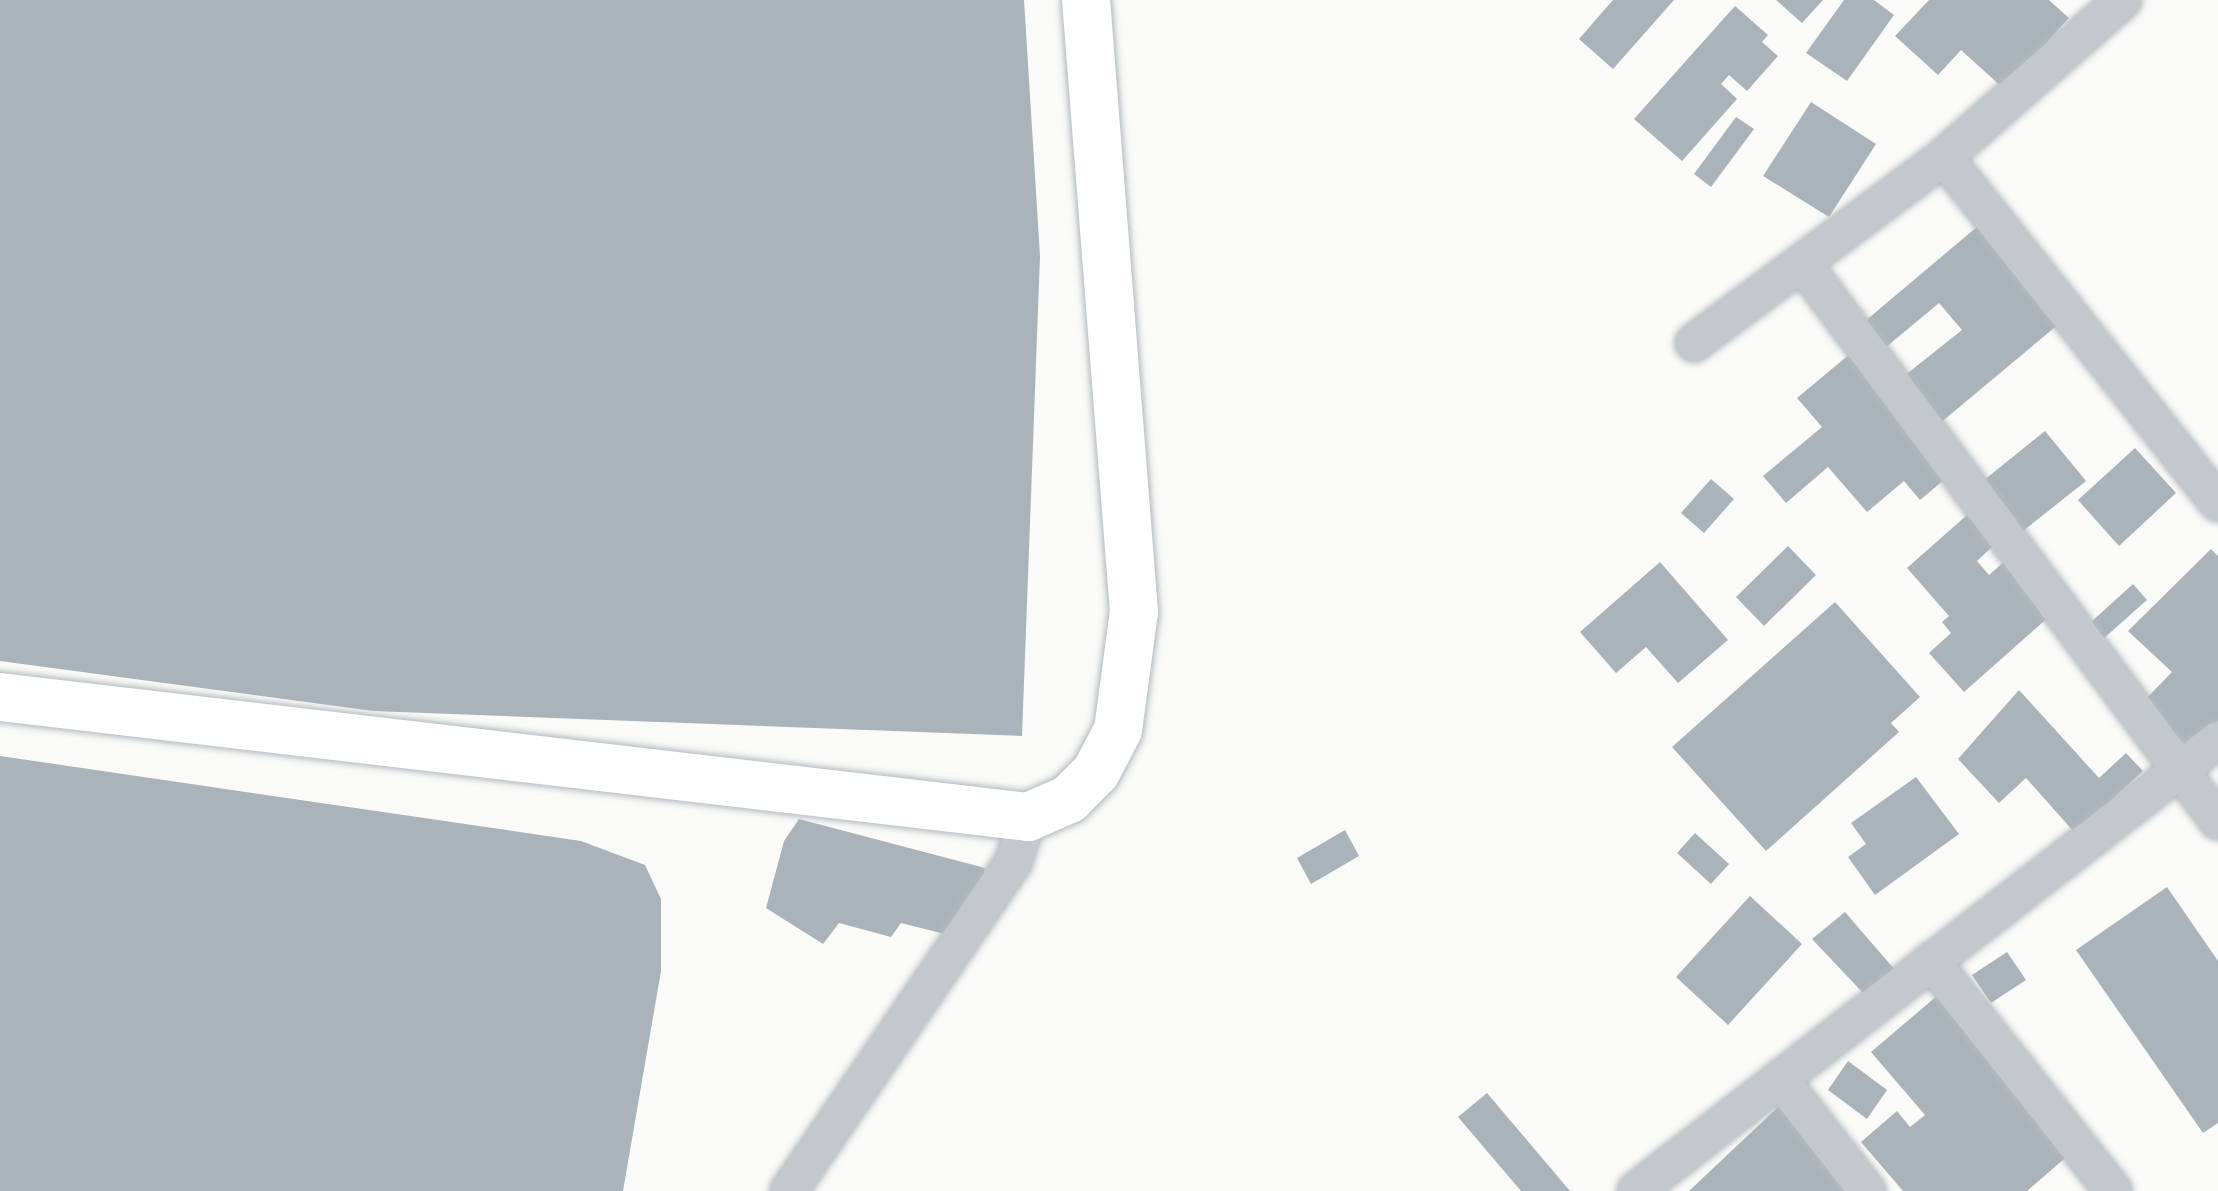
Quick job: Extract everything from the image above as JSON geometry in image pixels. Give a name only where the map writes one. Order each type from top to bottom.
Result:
[{"type":"street","points":[[0,697],[1028,817],[1069,799],[1096,772],[1118,730],[1130,669],[1134,612],[1086,0]]},
{"type":"street","points":[[1694,343],[1943,158],[2123,0]]},
{"type":"street","points":[[1943,158],[2218,503]]},
{"type":"street","points":[[1802,263],[2218,821]]},
{"type":"street","points":[[1651,1186],[1780,1079],[2218,740]]},
{"type":"street","points":[[789,1191],[1013,863],[1028,817]]},
{"type":"street","points":[[1931,962],[2113,1191]]},
{"type":"street","points":[[1780,1079],[1867,1191]]},
{"type":"building","points":[[0,0],[1024,0],[1040,256],[1022,736],[373,711],[0,661]]},
{"type":"building","points":[[1613,0],[1674,0],[1613,69],[1579,39]]},
{"type":"building","points":[[1776,0],[1823,0],[1802,23]]},
{"type":"building","points":[[1844,0],[1874,0],[1894,15],[1847,81],[1806,53]]},
{"type":"building","points":[[1929,0],[2049,0],[2069,18],[2004,89],[1961,50],[1938,75],[1895,36]]},
{"type":"building","points":[[1735,6],[1768,35],[1762,42],[1778,56],[1747,91],[1729,75],[1721,84],[1737,99],[1682,161],[1634,119]]},
{"type":"building","points":[[1811,102],[1876,144],[1829,217],[1763,176]]},
{"type":"building","points":[[1736,117],[1754,129],[1711,187],[1694,174]]},
{"type":"building","points":[[1978,226],[2060,323],[1933,429],[1951,474],[1920,500],[1904,481],[1867,512],[1828,467],[1786,503],[1763,476],[1822,427],[1797,398],[1851,353],[1884,392],[1962,330],[1939,303],[1873,358],[1851,333]]},
{"type":"building","points":[[2045,431],[2086,481],[2023,531],[1983,481]]},
{"type":"building","points":[[2135,448],[2176,493],[2119,546],[2078,500]]},
{"type":"building","points":[[1711,479],[1734,499],[1704,533],[1681,513]]},
{"type":"building","points":[[1967,515],[1994,545],[1977,561],[1989,575],[2005,561],[2052,614],[1964,692],[1929,653],[1951,633],[1942,622],[1949,616],[1907,568]]},
{"type":"building","points":[[1788,546],[1816,575],[1764,626],[1736,597]]},
{"type":"building","points":[[2211,549],[2218,556],[2218,721],[2191,750],[2142,703],[2172,672],[2128,631]]},
{"type":"building","points":[[1660,562],[1728,640],[1678,683],[1646,647],[1616,673],[1580,632]]},
{"type":"building","points":[[2133,584],[2147,600],[2094,647],[2080,632]]},
{"type":"building","points":[[1835,602],[1920,697],[1891,723],[1899,732],[1766,851],[1672,747]]},
{"type":"building","points":[[2019,690],[2099,778],[2126,753],[2143,771],[2075,833],[2026,778],[1999,803],[1958,759]]},
{"type":"building","points":[[0,756],[581,841],[645,865],[661,899],[661,971],[623,1191],[0,1191]]},
{"type":"building","points":[[1916,777],[1959,834],[1875,895],[1848,857],[1866,844],[1851,823]]},
{"type":"building","points":[[799,819],[985,868],[981,886],[945,934],[901,923],[891,937],[839,923],[823,944],[766,908],[784,841]]},
{"type":"building","points":[[1345,830],[1359,856],[1311,884],[1297,858]]},
{"type":"building","points":[[1695,833],[1729,864],[1711,884],[1677,853]]},
{"type":"building","points":[[2167,887],[2218,961],[2218,1123],[2203,1133],[2076,950]]},
{"type":"building","points":[[1750,896],[1802,944],[1728,1025],[1676,977]]},
{"type":"building","points":[[1845,912],[1895,970],[1865,995],[1812,939]]},
{"type":"building","points":[[2007,952],[2026,980],[1991,1003],[1972,975]]},
{"type":"building","points":[[1938,995],[2072,1152],[2027,1191],[1903,1191],[1861,1142],[1897,1111],[1910,1127],[1925,1115],[1871,1052]]},
{"type":"building","points":[[1848,1061],[1887,1090],[1867,1119],[1828,1090]]},
{"type":"building","points":[[1487,1093],[1570,1191],[1521,1191],[1458,1117]]},
{"type":"building","points":[[1778,1107],[1858,1191],[1689,1191]]}]
